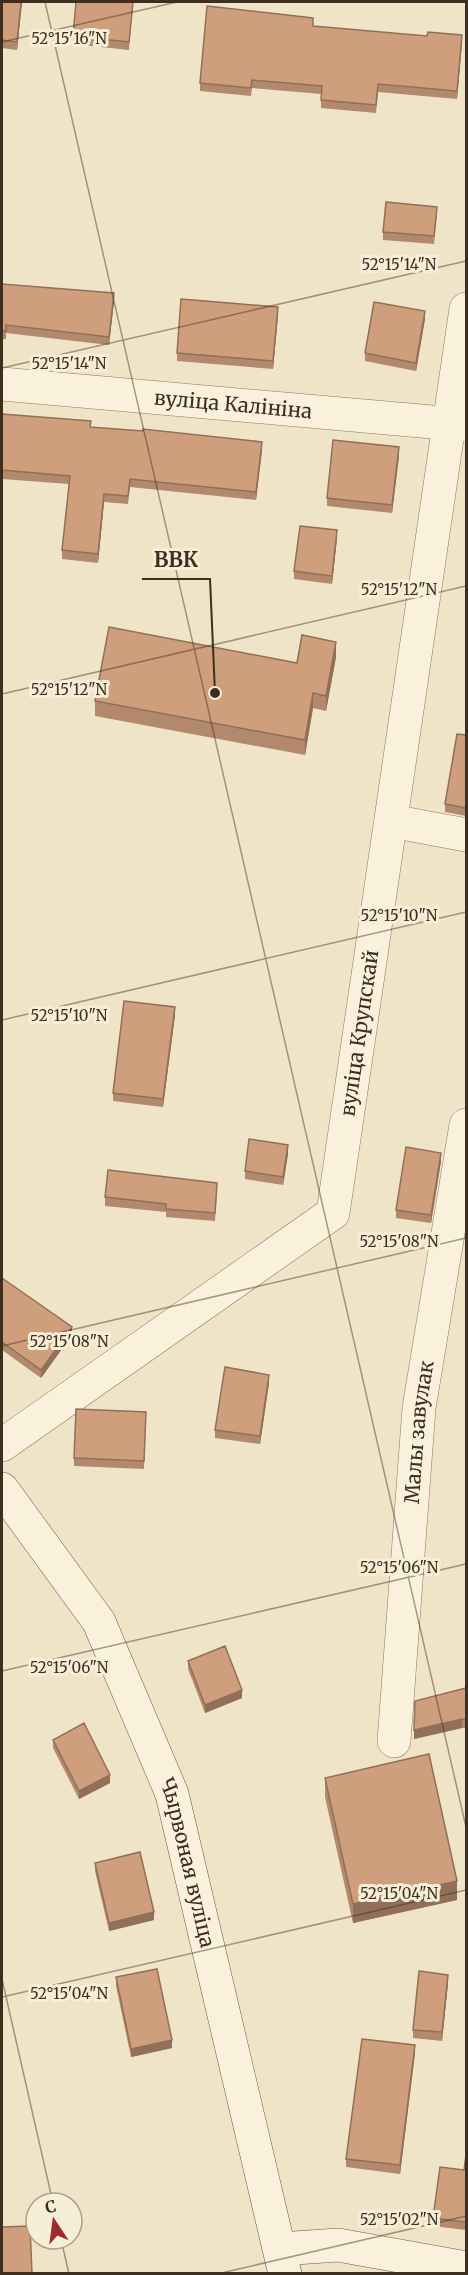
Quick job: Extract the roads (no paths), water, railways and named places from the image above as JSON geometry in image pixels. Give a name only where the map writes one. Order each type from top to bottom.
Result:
[{"type":"street","name":"вуліца Крупскай","points":[[2,1445],[333,1213],[392,821],[458,423],[466,309]]},
{"type":"street","name":"вуліца Калініна","points":[[2,384],[458,423]]},
{"type":"street","points":[[392,821],[466,836]]},
{"type":"street","name":"Малы завулак","points":[[394,1741],[419,1408],[466,1125]]},
{"type":"street","name":"Чырвоная вуліца","points":[[2,1490],[99,1622],[172,1794],[282,2261]]},
{"type":"street","points":[[282,2261],[338,2245],[466,2268]]},
{"type":"place","name":"ВВК","points":[[215,693]]}]
